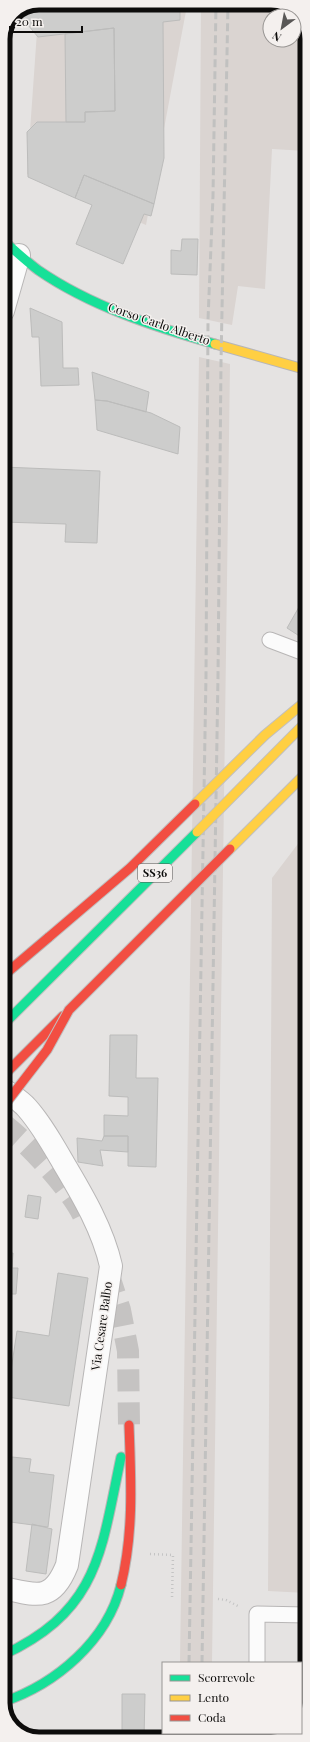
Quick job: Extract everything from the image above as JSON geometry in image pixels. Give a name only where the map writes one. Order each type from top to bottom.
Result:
[{"type":"main road","name":"Corso Carlo Alberto","points":[[10,246],[40,271],[77,293],[115,310],[151,324],[300,368]]},
{"type":"main road","points":[[10,970],[130,868],[265,735],[300,706]]},
{"type":"main road","name":"SS36","points":[[10,1018],[300,729]]},
{"type":"main road","name":"SS36","points":[[10,1069],[300,779]]},
{"type":"main road","points":[[10,1099],[47,1050],[70,1010]]},
{"type":"main road","points":[[10,1652],[29,1643],[50,1629],[74,1603],[85,1587],[98,1561],[129,1425],[130,1542],[124,1574],[117,1596],[97,1636],[77,1659],[32,1690],[10,1699]]},
{"type":"street","points":[[10,288],[20,255]]},
{"type":"street","name":"Via Cesare Balbo","points":[[10,1094],[26,1106],[48,1136],[75,1183],[97,1226],[107,1250],[111,1266],[67,1565],[61,1577],[50,1590],[39,1594],[10,1589]]},
{"type":"lane","points":[[270,640],[300,651]]},
{"type":"lane","points":[[257,1662],[257,1614],[300,1615]]},
{"type":"shaded area","points":[[39,10],[186,10],[146,225],[27,174]]},
{"type":"shaded area","points":[[201,10],[262,10],[262,48],[300,48],[300,151],[272,149],[265,289],[238,286],[232,325],[199,318]]},
{"type":"shaded area","points":[[199,357],[230,364],[212,1662],[180,1662]]},
{"type":"shaded area","points":[[300,841],[300,1593],[268,1591],[272,878]]},
{"type":"building","points":[[39,10],[180,10],[180,20],[163,22],[164,158],[154,204],[84,175],[75,198],[28,177],[27,132],[37,122],[85,122],[85,112],[115,111],[114,28],[38,37],[21,16],[28,12]]},
{"type":"building","points":[[114,28],[115,111],[85,112],[85,122],[66,122],[65,34]]},
{"type":"building","points":[[84,175],[154,204],[151,216],[144,214],[123,264],[76,244],[92,205],[75,198]]},
{"type":"building","points":[[182,239],[198,239],[197,275],[171,274],[171,250],[181,251]]},
{"type":"building","points":[[30,308],[62,322],[63,368],[78,368],[79,385],[41,386],[39,337],[32,337]]},
{"type":"building","points":[[92,372],[149,392],[146,412],[107,401],[95,400]]},
{"type":"building","points":[[95,400],[107,401],[151,413],[180,427],[178,454],[97,430]]},
{"type":"building","points":[[10,467],[100,471],[97,543],[65,542],[66,524],[10,522]]},
{"type":"building","points":[[300,605],[300,636],[287,628]]},
{"type":"building","points":[[110,1035],[137,1035],[136,1078],[158,1078],[156,1167],[128,1166],[128,1136],[104,1136],[104,1115],[128,1116],[128,1097],[109,1096]]},
{"type":"building","points":[[104,1136],[128,1136],[128,1152],[100,1150],[103,1166],[78,1162],[77,1138],[102,1141]]},
{"type":"building","points":[[28,1195],[41,1197],[38,1219],[25,1217]]},
{"type":"building","points":[[10,1253],[13,1253],[12,1268],[18,1268],[16,1294],[10,1294]]},
{"type":"building","points":[[58,1273],[88,1278],[69,1406],[10,1397],[10,1377],[17,1331],[49,1336]]},
{"type":"building","points":[[12,1457],[31,1459],[29,1472],[54,1475],[48,1527],[10,1522],[10,1471]]},
{"type":"building","points":[[32,1524],[52,1529],[46,1574],[26,1571]]},
{"type":"building","points":[[122,1694],[145,1694],[144,1732],[122,1732]]},
{"type":"tunnel","points":[[10,1130],[48,1167],[69,1193],[84,1217]]},
{"type":"tunnel","points":[[108,1273],[120,1310],[128,1351],[129,1425]]},
{"type":"railway","points":[[189,1662],[206,676],[208,320],[213,196],[216,10]]},
{"type":"railway","points":[[202,1662],[218,676],[221,362],[228,10]]},
{"type":"traffic: fast","points":[[10,246],[38,270],[58,283],[101,305],[146,323],[215,344]]},
{"type":"traffic: fast","points":[[10,1018],[197,832]]},
{"type":"traffic: fast","points":[[10,1651],[35,1637],[60,1618],[78,1597],[91,1574],[100,1549],[108,1521],[121,1457]]},
{"type":"traffic: fast","points":[[10,1699],[42,1684],[77,1658],[104,1624],[114,1605],[121,1585]]},
{"type":"traffic: slow","points":[[215,344],[300,368]]},
{"type":"traffic: slow","points":[[195,804],[265,735],[300,706]]},
{"type":"traffic: slow","points":[[197,832],[300,728]]},
{"type":"traffic: slow","points":[[230,849],[300,779]]},
{"type":"traffic: jam","points":[[49,937],[130,868],[195,804]]},
{"type":"traffic: jam","points":[[10,1098],[47,1050],[69,1010],[230,849]]},
{"type":"traffic: jam","points":[[10,970],[49,937]]},
{"type":"traffic: jam","points":[[10,1069],[63,1016]]},
{"type":"traffic: jam","points":[[121,1585],[130,1525],[131,1485],[129,1425]]}]
